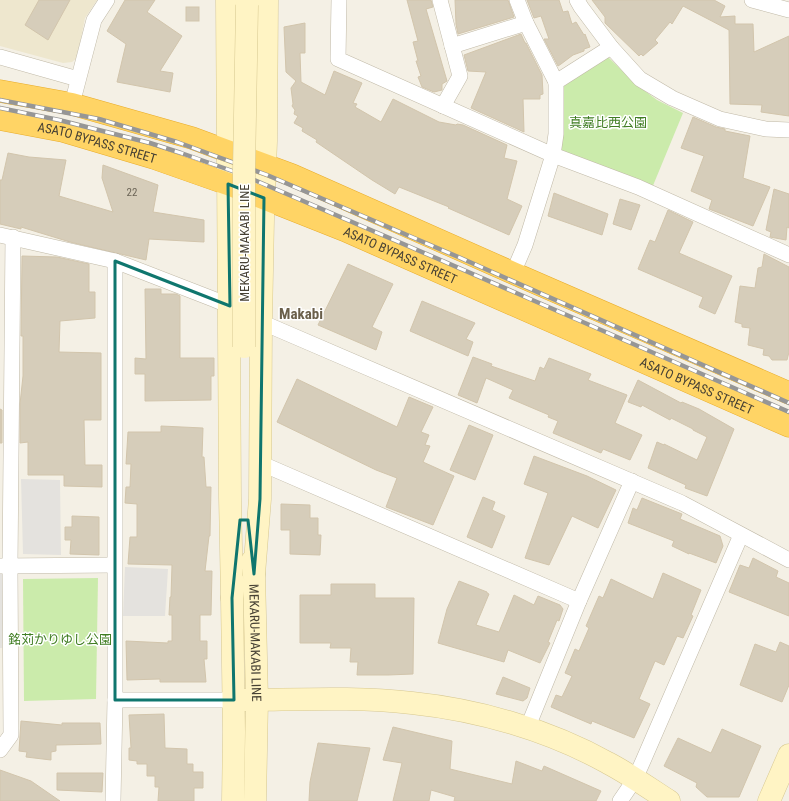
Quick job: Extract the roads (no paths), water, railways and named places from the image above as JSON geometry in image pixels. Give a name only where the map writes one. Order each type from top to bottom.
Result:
[{"type":"highway","points":[[0,91],[72,104],[202,141],[292,175],[789,393]]},
{"type":"highway","name":"ASATO BYPASS STREET","points":[[0,119],[63,131],[154,158],[264,198],[344,230],[789,426]]},
{"type":"street","points":[[72,104],[94,20],[107,0]]},
{"type":"street","points":[[254,574],[260,499],[261,322],[267,0]]},
{"type":"street","points":[[339,0],[338,59],[553,155],[638,187],[789,255]]},
{"type":"street","points":[[440,0],[460,76],[443,106]]},
{"type":"street","points":[[513,273],[525,245],[553,155],[556,134],[556,82],[526,23],[517,0]]},
{"type":"street","points":[[577,0],[611,47],[640,79],[672,98],[720,119],[766,128],[789,130]]},
{"type":"street","points":[[752,0],[789,10]]},
{"type":"street","points":[[232,598],[228,151],[240,2]]},
{"type":"street","name":"MEKARU-MAKABI LINE","points":[[233,801],[234,700],[232,598],[244,486],[244,170],[240,2]]},
{"type":"street","points":[[452,46],[526,23]]},
{"type":"street","points":[[556,82],[611,47]]},
{"type":"street","points":[[0,57],[78,79]]},
{"type":"street","points":[[0,750],[11,734],[5,566],[7,236],[115,262],[230,306]]},
{"type":"street","points":[[113,801],[115,700],[115,262]]},
{"type":"street","points":[[261,322],[682,503],[789,560]]},
{"type":"street","points":[[260,463],[578,601]]},
{"type":"street","points":[[527,729],[578,601],[632,481]]},
{"type":"street","name":"MEKARU-MAKABI LINE","points":[[244,486],[254,574],[257,700],[256,801]]},
{"type":"street","points":[[620,801],[635,778],[741,535]]},
{"type":"street","points":[[5,566],[114,565]]},
{"type":"street","points":[[115,700],[374,700],[451,708],[492,718],[527,729],[580,749],[608,762],[670,801]]},
{"type":"street","points":[[769,801],[789,755]]},
{"type":"railway","points":[[0,100],[99,119],[177,142],[267,175],[456,256],[789,403]]},
{"type":"railway","points":[[0,108],[59,120],[150,143],[238,173],[789,412]]},
{"type":"district","name":"Makabi","points":[[301,314]]},
{"type":"park label","name":"真嘉比西公園","points":[[608,122]]},
{"type":"park label","name":"銘苅かりゆし公園","points":[[60,639]]}]
